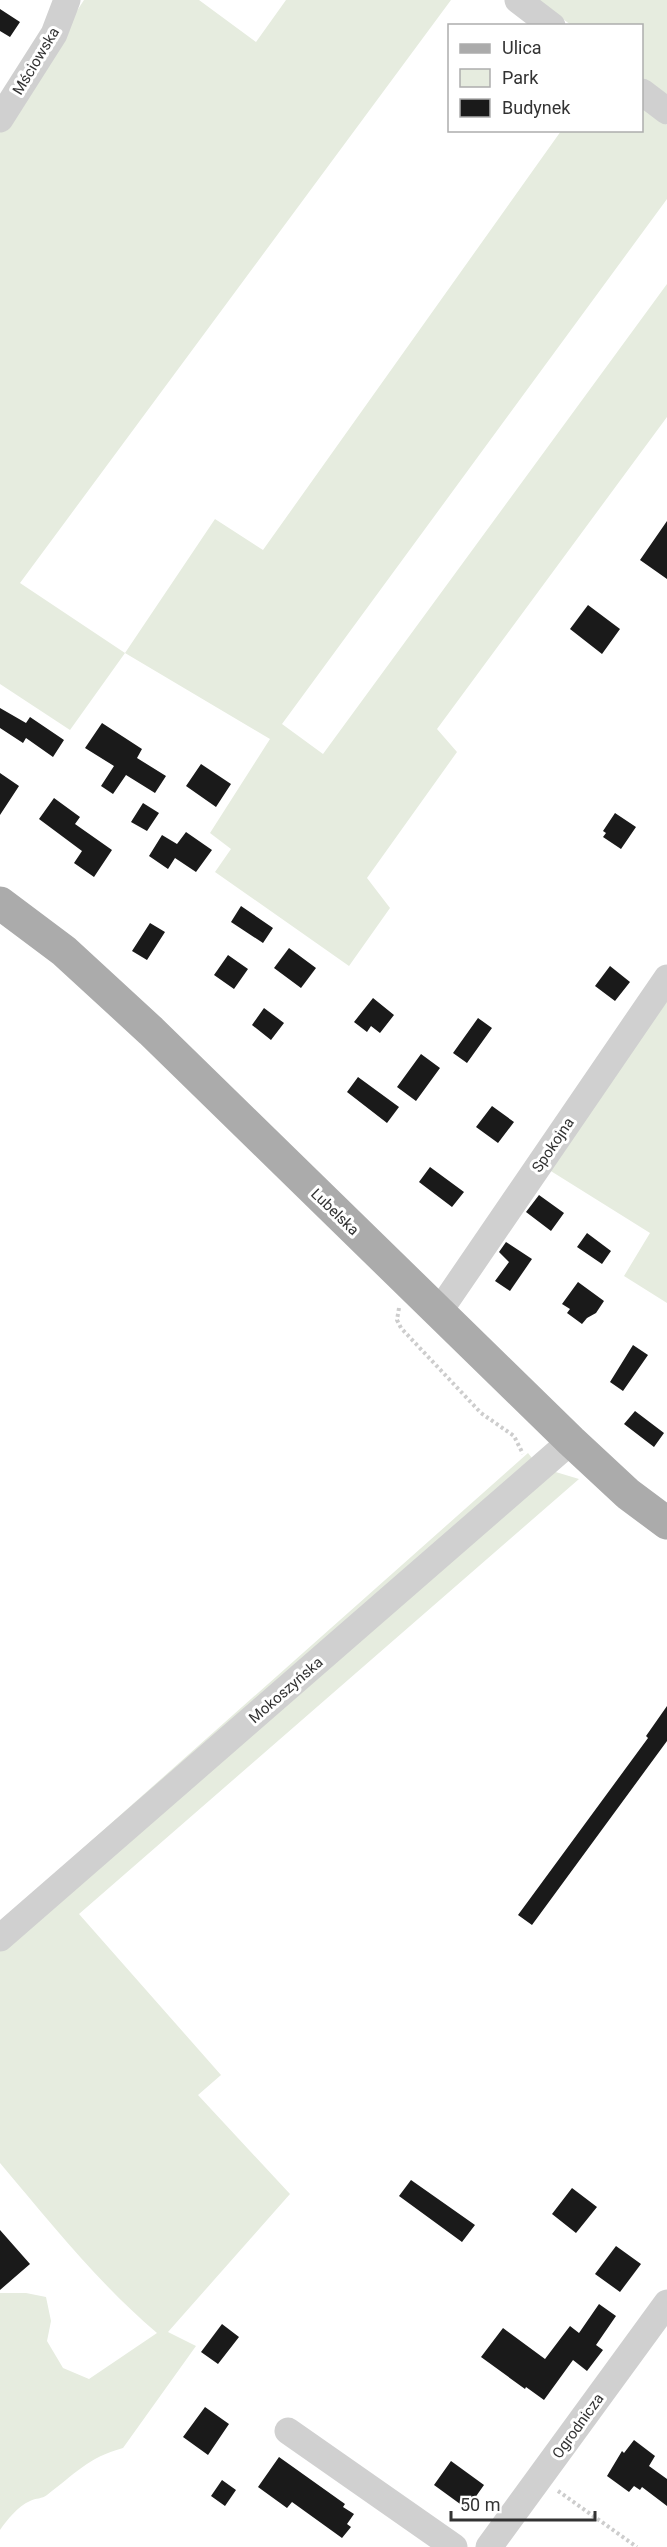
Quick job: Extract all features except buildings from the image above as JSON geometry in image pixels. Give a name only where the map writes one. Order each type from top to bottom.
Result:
[{"type":"main road","name":"Lubelska","points":[[0,903],[82,967],[571,1441],[628,1494],[667,1523]]},
{"type":"street","name":"Mściowska","points":[[0,119],[54,34],[67,0]]},
{"type":"street","points":[[518,0],[549,24]]},
{"type":"street","points":[[643,93],[667,111]]},
{"type":"street","name":"Spokojna","points":[[438,1313],[667,978]]},
{"type":"street","name":"Mokoszyńska","points":[[0,1938],[571,1441]]},
{"type":"street","name":"Ogrodnicza","points":[[489,2547],[667,2303]]},
{"type":"street","points":[[288,2431],[454,2547]]},
{"type":"path","points":[[400,1306],[396,1315],[401,1328],[482,1413],[514,1436],[523,1455]]},
{"type":"path","points":[[540,2478],[638,2547]]},
{"type":"green space","points":[[84,0],[199,0],[256,42],[286,0],[451,0],[20,583],[125,653],[70,730],[0,684],[0,129]]},
{"type":"green space","points":[[537,0],[667,0],[667,98],[643,80],[643,24],[570,24]]},
{"type":"green space","points":[[643,107],[667,125],[667,199],[282,724],[323,754],[667,284],[667,417],[437,729],[457,752],[367,878],[390,908],[349,966],[215,872],[231,849],[210,833],[270,739],[125,653],[215,519],[263,550],[560,132],[643,132]]},
{"type":"green space","points":[[667,998],[667,1303],[624,1276],[650,1233],[546,1168]]},
{"type":"green space","points":[[528,1453],[539,1467],[579,1479],[79,1914],[221,2075],[198,2095],[290,2194],[168,2332],[196,2346],[123,2448],[91,2462],[45,2496],[21,2506],[0,2530],[0,2293],[26,2293],[46,2297],[51,2321],[47,2341],[63,2368],[89,2379],[157,2333],[95,2273],[0,2163],[0,1922]]}]
